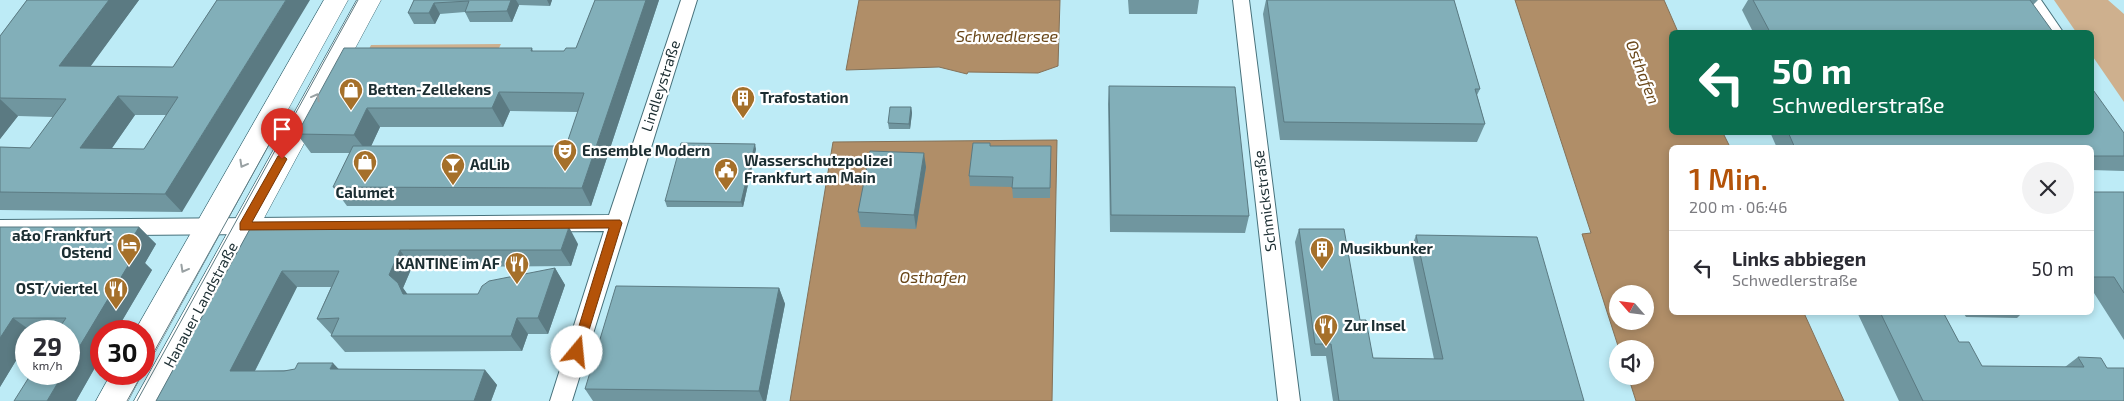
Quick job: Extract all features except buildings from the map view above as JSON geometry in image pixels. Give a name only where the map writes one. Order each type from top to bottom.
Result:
[{"type":"main road","name":"Hanauer Landstraße","points":[[155,323],[336,0]]},
{"type":"main road","name":"Hanauer Landstraße","points":[[150,401],[369,0]]},
{"type":"main road","points":[[112,401],[121,385]]},
{"type":"street","name":"Lindleystraße","points":[[562,401],[616,223],[689,0]]},
{"type":"street","name":"Schmickstraße","points":[[1241,0],[1289,401]]},
{"type":"street","points":[[2033,0],[2054,30]]},
{"type":"street","points":[[0,228],[616,223]]},
{"type":"shaded area","points":[[2054,0],[2108,0],[2124,14],[2124,102],[2094,58],[2094,30],[2075,30]]},
{"type":"shaded area","points":[[501,44],[496,54],[366,55],[371,45]]},
{"type":"water","name":"Schwedlersee","points":[[859,0],[1060,0],[1058,66],[1038,73],[968,72],[967,74],[939,67],[846,70]]},
{"type":"water","name":"Osthafen","points":[[1515,0],[1664,0],[1677,30],[1669,30],[1669,135],[1724,135],[1729,145],[1669,145],[1669,315],[1805,315],[1844,401],[1636,401],[1631,385],[1654,385],[1654,340],[1616,340],[1613,330],[1654,330],[1654,285],[1609,285],[1609,318],[1582,234],[1591,233]]},
{"type":"water","name":"Osthafen","points":[[1057,140],[1052,401],[790,401],[833,142]]},
{"type":"tram line","points":[[137,401],[358,0]]},
{"type":"tram line","points":[[155,350],[285,116]]},
{"type":"tram line","points":[[127,401],[136,385]]},
{"type":"place","name":"Betten-Zellekens","points":[[351,111]]},
{"type":"place","name":"Trafostation","points":[[743,119]]},
{"type":"place","name":"Ensemble Modern","points":[[565,172]]},
{"type":"place","name":"Calumet","points":[[365,183]]},
{"type":"place","name":"AdLib","points":[[453,186]]},
{"type":"place","name":"Wasserschutzpolizei Frankfurt am Main","points":[[726,191]]},
{"type":"place","name":"a&o Frankfurt Ostend","points":[[129,266]]},
{"type":"place","name":"Musikbunker","points":[[1322,270]]},
{"type":"place","name":"KANTINE im AF","points":[[517,285]]},
{"type":"place","name":"OST/viertel","points":[[116,310]]},
{"type":"place","name":"Zur Insel","points":[[1326,347]]},
{"type":"route","points":[[282,159],[244,226],[616,223],[577,352]]}]
